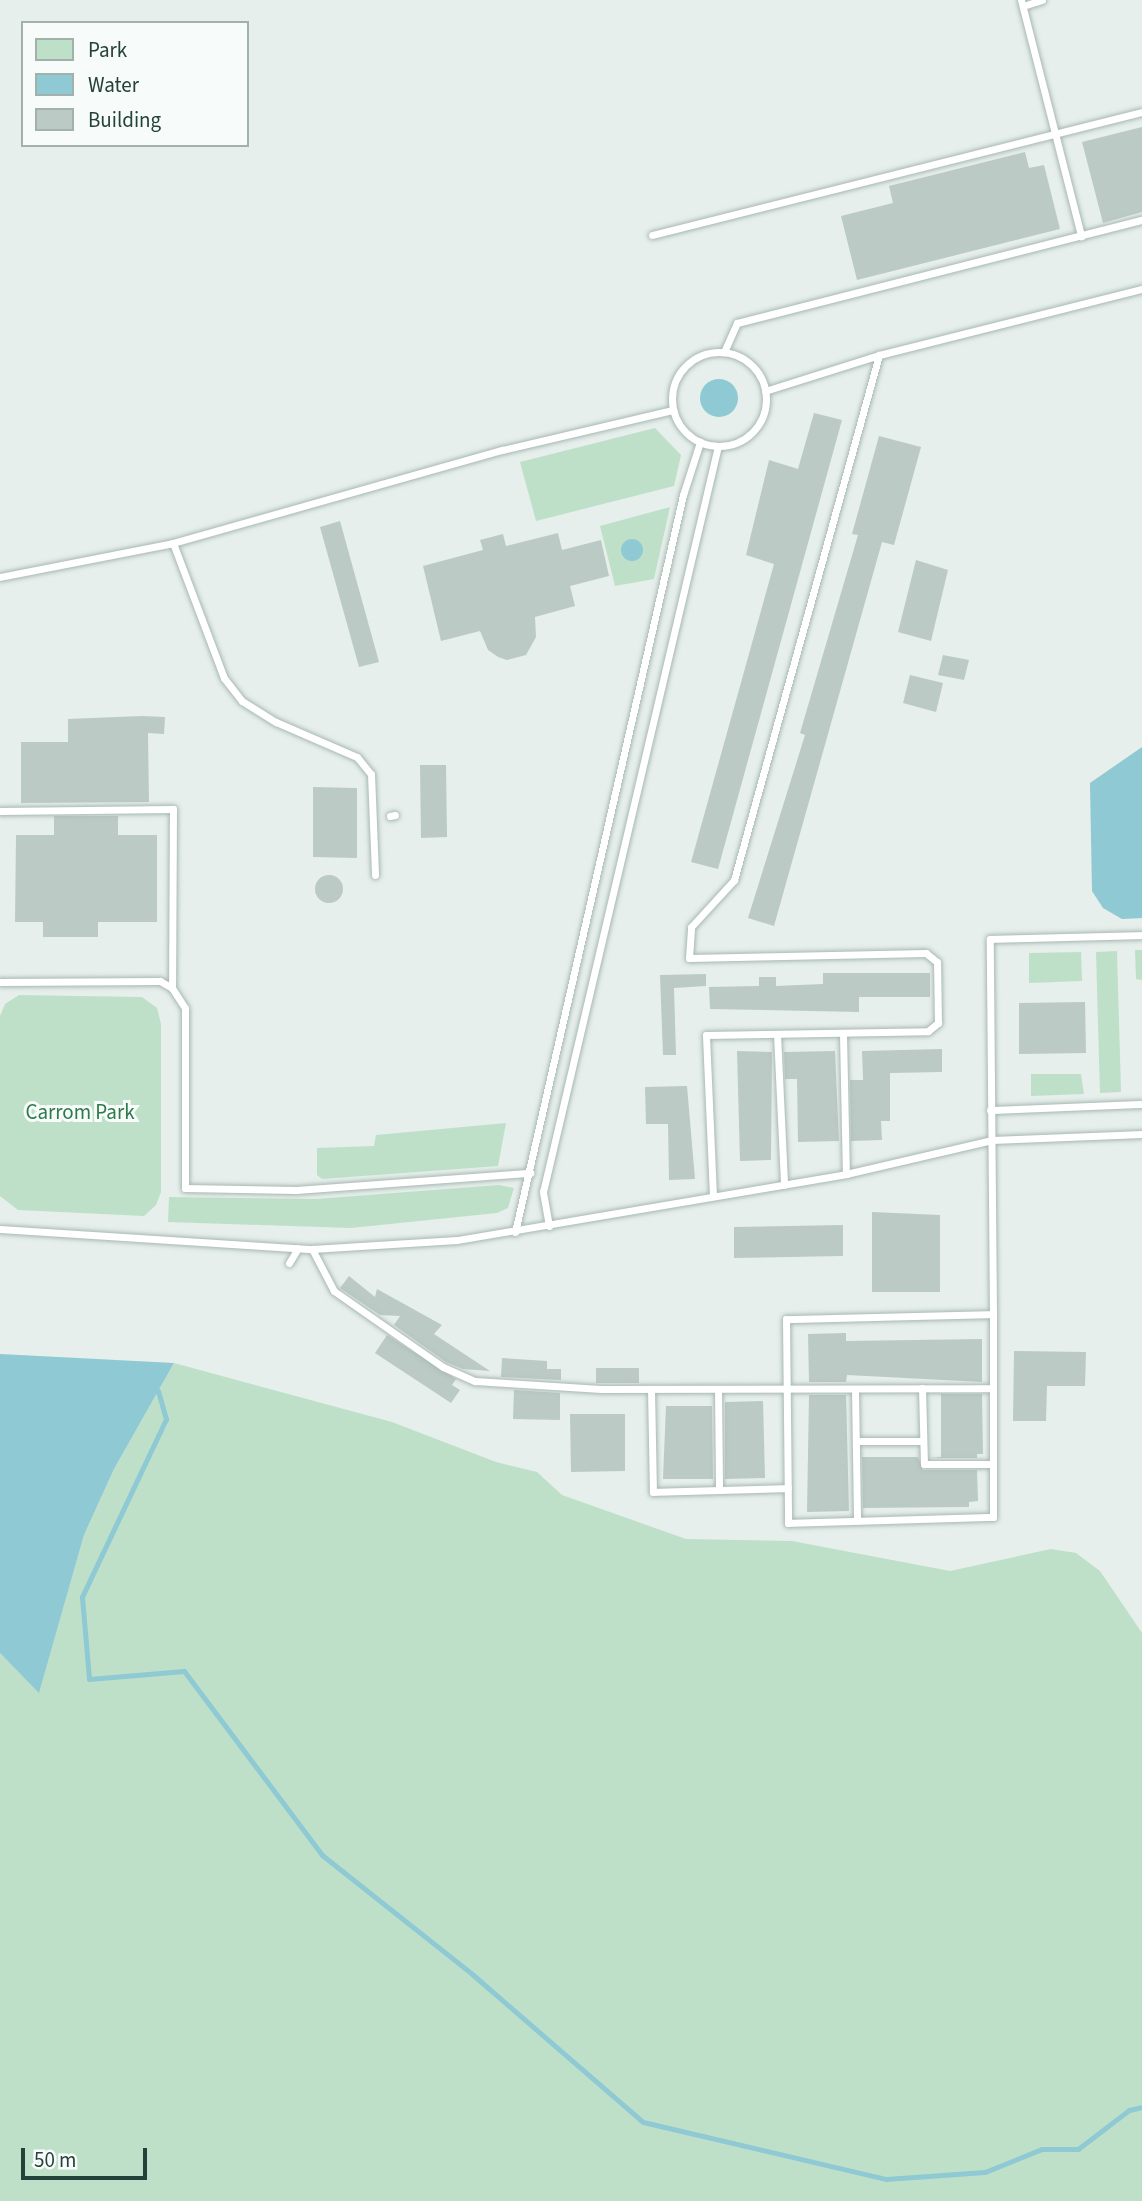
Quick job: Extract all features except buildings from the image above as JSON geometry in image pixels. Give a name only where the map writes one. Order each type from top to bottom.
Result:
[{"type":"lane","points":[[1042,0],[1022,3],[1081,236]]},
{"type":"lane","points":[[652,236],[1053,131],[1142,111]]},
{"type":"lane","points":[[724,352],[737,323],[1142,220]]},
{"type":"lane","points":[[765,391],[879,355],[1142,289]]},
{"type":"lane","points":[[709,352],[724,352],[751,365],[765,391],[756,427],[736,442],[718,446],[700,442],[682,429],[673,410],[671,395],[684,367],[709,352]]},
{"type":"lane","points":[[713,1196],[706,1035],[928,1031],[938,1023],[937,962],[926,953],[689,958],[688,944],[698,917],[734,880],[879,355]]},
{"type":"lane","points":[[0,577],[173,543],[502,450],[673,410]]},
{"type":"lane","points":[[515,1232],[683,495],[700,442]]},
{"type":"lane","points":[[549,1226],[543,1192],[718,446]]},
{"type":"lane","points":[[173,543],[224,678],[242,701],[276,722],[358,757],[372,774],[375,876]]},
{"type":"lane","points":[[0,811],[173,809],[172,988]]},
{"type":"lane","points":[[993,1314],[786,1319],[788,1524],[993,1517],[993,1314],[990,939],[1142,935]]},
{"type":"lane","points":[[0,982],[160,981],[172,988],[185,1008],[185,1188],[296,1190],[530,1173]]},
{"type":"lane","points":[[777,1034],[784,1185]]},
{"type":"lane","points":[[843,1034],[846,1174]]},
{"type":"lane","points":[[990,1110],[1142,1104]]},
{"type":"lane","points":[[0,1229],[312,1249],[515,1232],[846,1174],[992,1140],[1142,1134]]},
{"type":"lane","points":[[289,1263],[298,1248]]},
{"type":"lane","points":[[312,1249],[334,1291],[443,1367],[475,1381],[508,1387],[651,1389],[993,1388]]},
{"type":"lane","points":[[855,1388],[857,1520]]},
{"type":"lane","points":[[922,1388],[924,1464],[993,1464]]},
{"type":"lane","points":[[651,1389],[653,1492],[788,1488]]},
{"type":"lane","points":[[718,1389],[719,1490]]},
{"type":"lane","points":[[856,1441],[923,1441]]},
{"type":"green space","points":[[655,428],[681,455],[674,486],[536,521],[520,462]]},
{"type":"green space","points":[[670,507],[654,579],[615,586],[600,526]]},
{"type":"green space","points":[[1135,950],[1142,950],[1142,980],[1136,979]]},
{"type":"green space","points":[[1117,951],[1121,1092],[1100,1093],[1096,952]]},
{"type":"green space","points":[[1081,952],[1082,981],[1029,983],[1029,953]]},
{"type":"green space","name":"Carrom Park","points":[[19,995],[142,997],[157,1008],[161,1024],[161,1192],[156,1205],[144,1216],[18,1210],[0,1196],[0,1016],[5,1004]]},
{"type":"green space","points":[[1031,1074],[1081,1074],[1084,1094],[1031,1096]]},
{"type":"green space","points":[[506,1123],[498,1166],[322,1179],[317,1175],[317,1148],[374,1146],[376,1135]]},
{"type":"green space","points":[[499,1185],[514,1188],[508,1208],[497,1213],[351,1228],[168,1222],[169,1197],[316,1199]]},
{"type":"green space","points":[[174,1363],[392,1422],[496,1462],[537,1472],[562,1495],[686,1539],[792,1541],[950,1571],[1051,1549],[1076,1553],[1100,1571],[1142,1633],[1142,2201],[0,2201],[0,1653],[39,1692],[84,1535],[114,1469]]},
{"type":"water","points":[[719,379],[732,385],[738,398],[732,411],[719,417],[706,411],[700,398],[706,385]]},
{"type":"water","points":[[632,539],[640,542],[643,550],[640,558],[632,561],[624,558],[621,550],[624,542]]},
{"type":"water","points":[[1142,747],[1142,918],[1122,919],[1103,908],[1092,891],[1090,783]]},
{"type":"water","points":[[0,1354],[174,1363],[114,1469],[84,1535],[39,1693],[0,1653]]},
{"type":"waterway","points":[[154,1391],[158,1391],[166,1419],[82,1597],[89,1679],[184,1671],[322,1855],[472,1974],[643,2122],[886,2179],[985,2172],[1042,2149],[1078,2149],[1129,2110],[1142,2107]]}]
